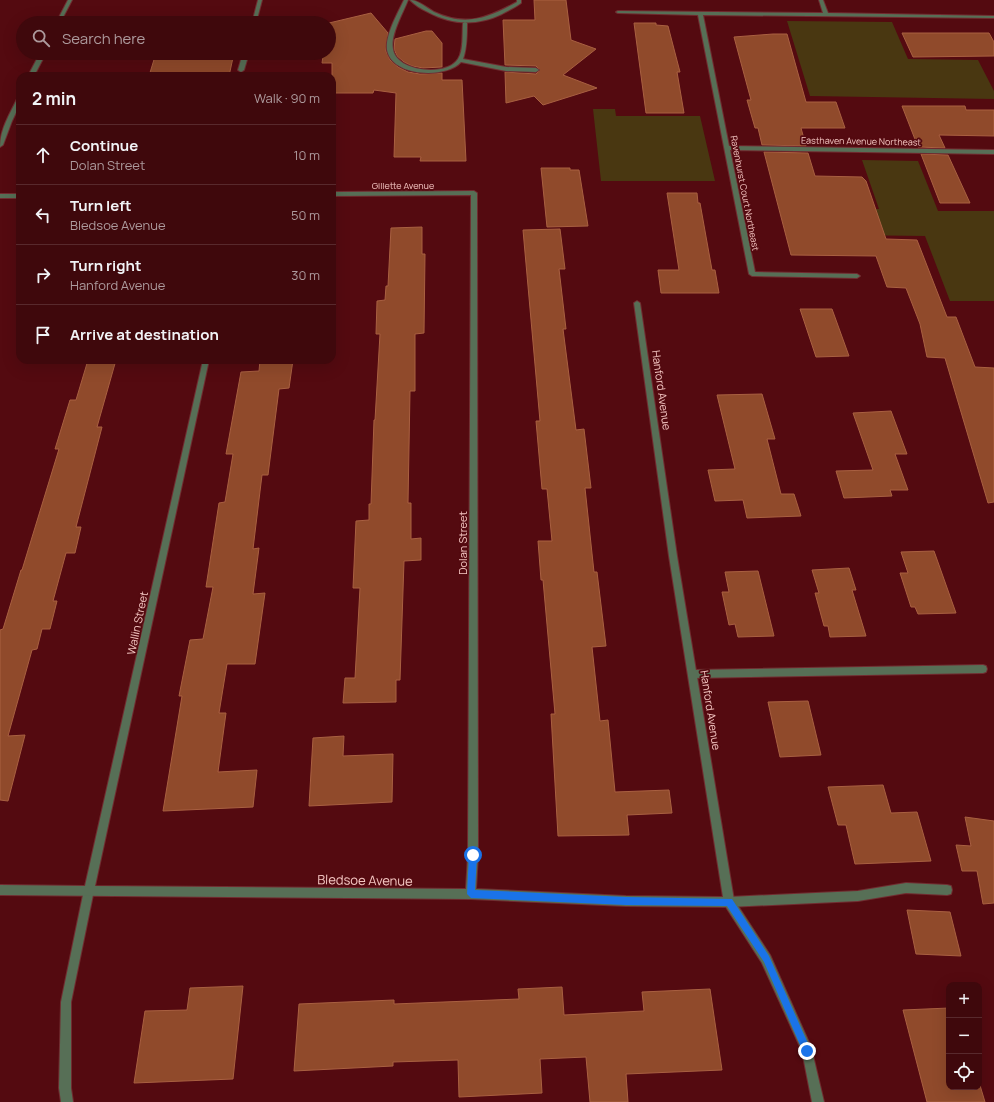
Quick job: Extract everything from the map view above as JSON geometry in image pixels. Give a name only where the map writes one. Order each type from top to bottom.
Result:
[{"type":"street","points":[[62,16],[70,0]]},
{"type":"street","points":[[256,16],[260,0]]},
{"type":"street","points":[[406,0],[391,40],[390,52],[395,60],[408,68],[435,72],[454,66],[460,60],[462,53],[465,23]]},
{"type":"street","points":[[412,0],[448,20],[465,23],[495,16],[519,4],[518,0]]},
{"type":"street","points":[[821,0],[826,14]]},
{"type":"street","points":[[618,12],[994,17]]},
{"type":"street","name":"Ravenhurst Court Northeast","points":[[700,13],[752,274],[857,276]]},
{"type":"street","points":[[33,72],[39,60]]},
{"type":"street","points":[[241,70],[244,60]]},
{"type":"street","points":[[460,60],[506,69],[536,70]]},
{"type":"street","points":[[0,145],[16,106]]},
{"type":"street","points":[[0,121],[9,121]]},
{"type":"street","name":"Easthaven Avenue Northeast","points":[[727,148],[994,152]]},
{"type":"street","name":"Gillette Avenue","points":[[336,194],[474,193]]},
{"type":"street","name":"Dolan Street","points":[[471,894],[473,855],[474,193]]},
{"type":"street","points":[[0,196],[16,196]]},
{"type":"street","name":"Hanford Avenue","points":[[637,304],[672,548],[730,902],[766,959],[807,1051],[818,1102]]},
{"type":"street","name":"Wallin Street","points":[[67,1102],[65,1088],[66,1002],[89,890],[205,364]]},
{"type":"street","points":[[693,674],[983,669]]},
{"type":"street","name":"Bledsoe Avenue","points":[[0,890],[471,894],[626,901],[730,902],[858,896],[906,888],[947,890]]},
{"type":"shaded area","points":[[787,21],[892,22],[908,59],[978,60],[994,91],[994,99],[810,96]]},
{"type":"shaded area","points":[[593,109],[615,109],[616,116],[700,116],[715,181],[601,181]]},
{"type":"shaded area","points":[[862,160],[918,161],[938,211],[994,211],[994,301],[950,301],[925,236],[845,235],[837,209],[879,209]]},
{"type":"building","points":[[534,0],[566,0],[571,40],[596,49],[563,75],[597,88],[543,105],[534,96],[506,103],[505,72],[536,74],[540,70],[536,66],[505,65],[503,20],[535,20]]},
{"type":"building","points":[[371,13],[388,33],[386,51],[390,60],[398,67],[408,72],[420,74],[442,73],[442,80],[462,80],[466,161],[420,161],[421,157],[394,157],[396,93],[374,90],[373,93],[336,93],[336,72],[332,72],[332,63],[322,63],[322,60],[336,60],[336,21]]},
{"type":"building","points":[[634,23],[656,23],[656,25],[668,26],[680,72],[677,72],[684,113],[646,113]]},
{"type":"building","points":[[426,31],[432,31],[442,43],[442,67],[423,68],[412,66],[397,56],[394,49],[395,39]]},
{"type":"building","points":[[902,33],[989,33],[994,42],[994,56],[913,57]]},
{"type":"building","points":[[787,34],[806,102],[836,102],[845,128],[801,128],[806,146],[762,145],[758,128],[755,128],[747,100],[751,100],[734,37]]},
{"type":"building","points":[[154,60],[232,60],[230,72],[150,72]]},
{"type":"building","points":[[902,106],[965,106],[966,110],[994,110],[994,136],[939,135],[945,148],[918,147]]},
{"type":"building","points":[[764,152],[808,153],[815,176],[862,177],[866,181],[886,239],[917,240],[947,317],[956,317],[975,367],[994,368],[994,502],[988,503],[945,358],[927,357],[920,324],[906,288],[887,287],[876,256],[791,255]]},
{"type":"building","points":[[921,154],[948,155],[970,203],[940,203]]},
{"type":"building","points":[[541,168],[570,168],[570,170],[579,170],[588,226],[547,227]]},
{"type":"building","points":[[667,193],[697,193],[712,270],[715,270],[719,293],[661,293],[658,270],[679,270]]},
{"type":"building","points":[[422,227],[422,254],[425,254],[424,333],[415,334],[415,391],[410,391],[408,503],[411,503],[411,539],[421,538],[421,560],[404,561],[400,680],[396,680],[396,702],[343,703],[345,678],[355,678],[360,588],[353,588],[356,521],[369,520],[369,504],[371,504],[374,420],[380,334],[376,334],[377,301],[385,300],[386,286],[388,286],[391,228]]},
{"type":"building","points":[[560,229],[565,269],[559,269],[566,329],[563,329],[576,430],[584,429],[591,488],[585,488],[594,572],[597,572],[606,646],[592,647],[600,721],[608,720],[615,792],[669,790],[672,813],[627,815],[629,835],[558,836],[551,714],[555,714],[538,541],[552,541],[547,489],[542,489],[536,421],[540,421],[523,230]]},
{"type":"building","points":[[800,309],[832,309],[849,356],[816,357]]},
{"type":"building","points":[[87,364],[115,364],[97,427],[102,427],[76,527],[81,527],[75,553],[66,553],[53,601],[57,601],[50,629],[42,629],[37,649],[32,650],[8,736],[25,735],[8,801],[0,800],[0,630],[3,629],[59,449],[55,449],[70,400],[76,400]]},
{"type":"building","points":[[260,364],[292,364],[289,388],[279,389],[268,475],[262,475],[253,549],[259,548],[253,594],[265,593],[255,664],[227,664],[219,713],[226,713],[218,772],[257,770],[253,807],[163,811],[182,696],[179,696],[190,640],[203,639],[213,587],[206,587],[219,503],[225,502],[233,454],[226,454],[241,372],[259,371]]},
{"type":"building","points":[[762,394],[775,439],[767,439],[781,494],[794,494],[801,516],[747,518],[743,500],[715,501],[708,470],[735,469],[717,395]]},
{"type":"building","points":[[891,411],[907,454],[895,454],[908,490],[890,490],[892,496],[844,498],[836,471],[873,470],[853,413]]},
{"type":"building","points":[[934,551],[956,613],[918,614],[915,607],[911,607],[900,573],[908,573],[901,552]]},
{"type":"building","points":[[849,568],[856,590],[852,590],[866,636],[830,637],[828,626],[824,626],[815,593],[819,593],[812,570]]},
{"type":"building","points":[[758,571],[774,636],[738,637],[735,624],[729,625],[722,592],[729,592],[725,572]]},
{"type":"building","points":[[808,701],[821,755],[780,757],[768,702]]},
{"type":"building","points":[[344,736],[343,756],[393,754],[392,802],[309,806],[313,738]]},
{"type":"building","points":[[883,785],[891,813],[917,812],[931,861],[855,864],[846,825],[838,825],[828,787]]},
{"type":"building","points":[[965,817],[994,821],[994,903],[983,904],[977,871],[962,871],[956,845],[971,846]]},
{"type":"building","points":[[907,910],[950,912],[961,956],[916,954]]},
{"type":"building","points":[[243,986],[233,1079],[134,1083],[145,1011],[187,1010],[190,988]]},
{"type":"building","points":[[562,987],[564,1015],[644,1011],[642,992],[710,989],[722,1070],[626,1074],[628,1102],[590,1102],[586,1057],[540,1059],[542,1093],[459,1097],[458,1060],[393,1062],[393,1066],[294,1071],[299,1004],[394,1000],[394,1004],[519,999],[518,989]]},
{"type":"building","points":[[946,1008],[946,1090],[981,1090],[985,1102],[927,1102],[903,1010]]},
{"type":"route","points":[[473,855],[471,894],[626,901],[730,902],[766,959],[807,1051]]}]
